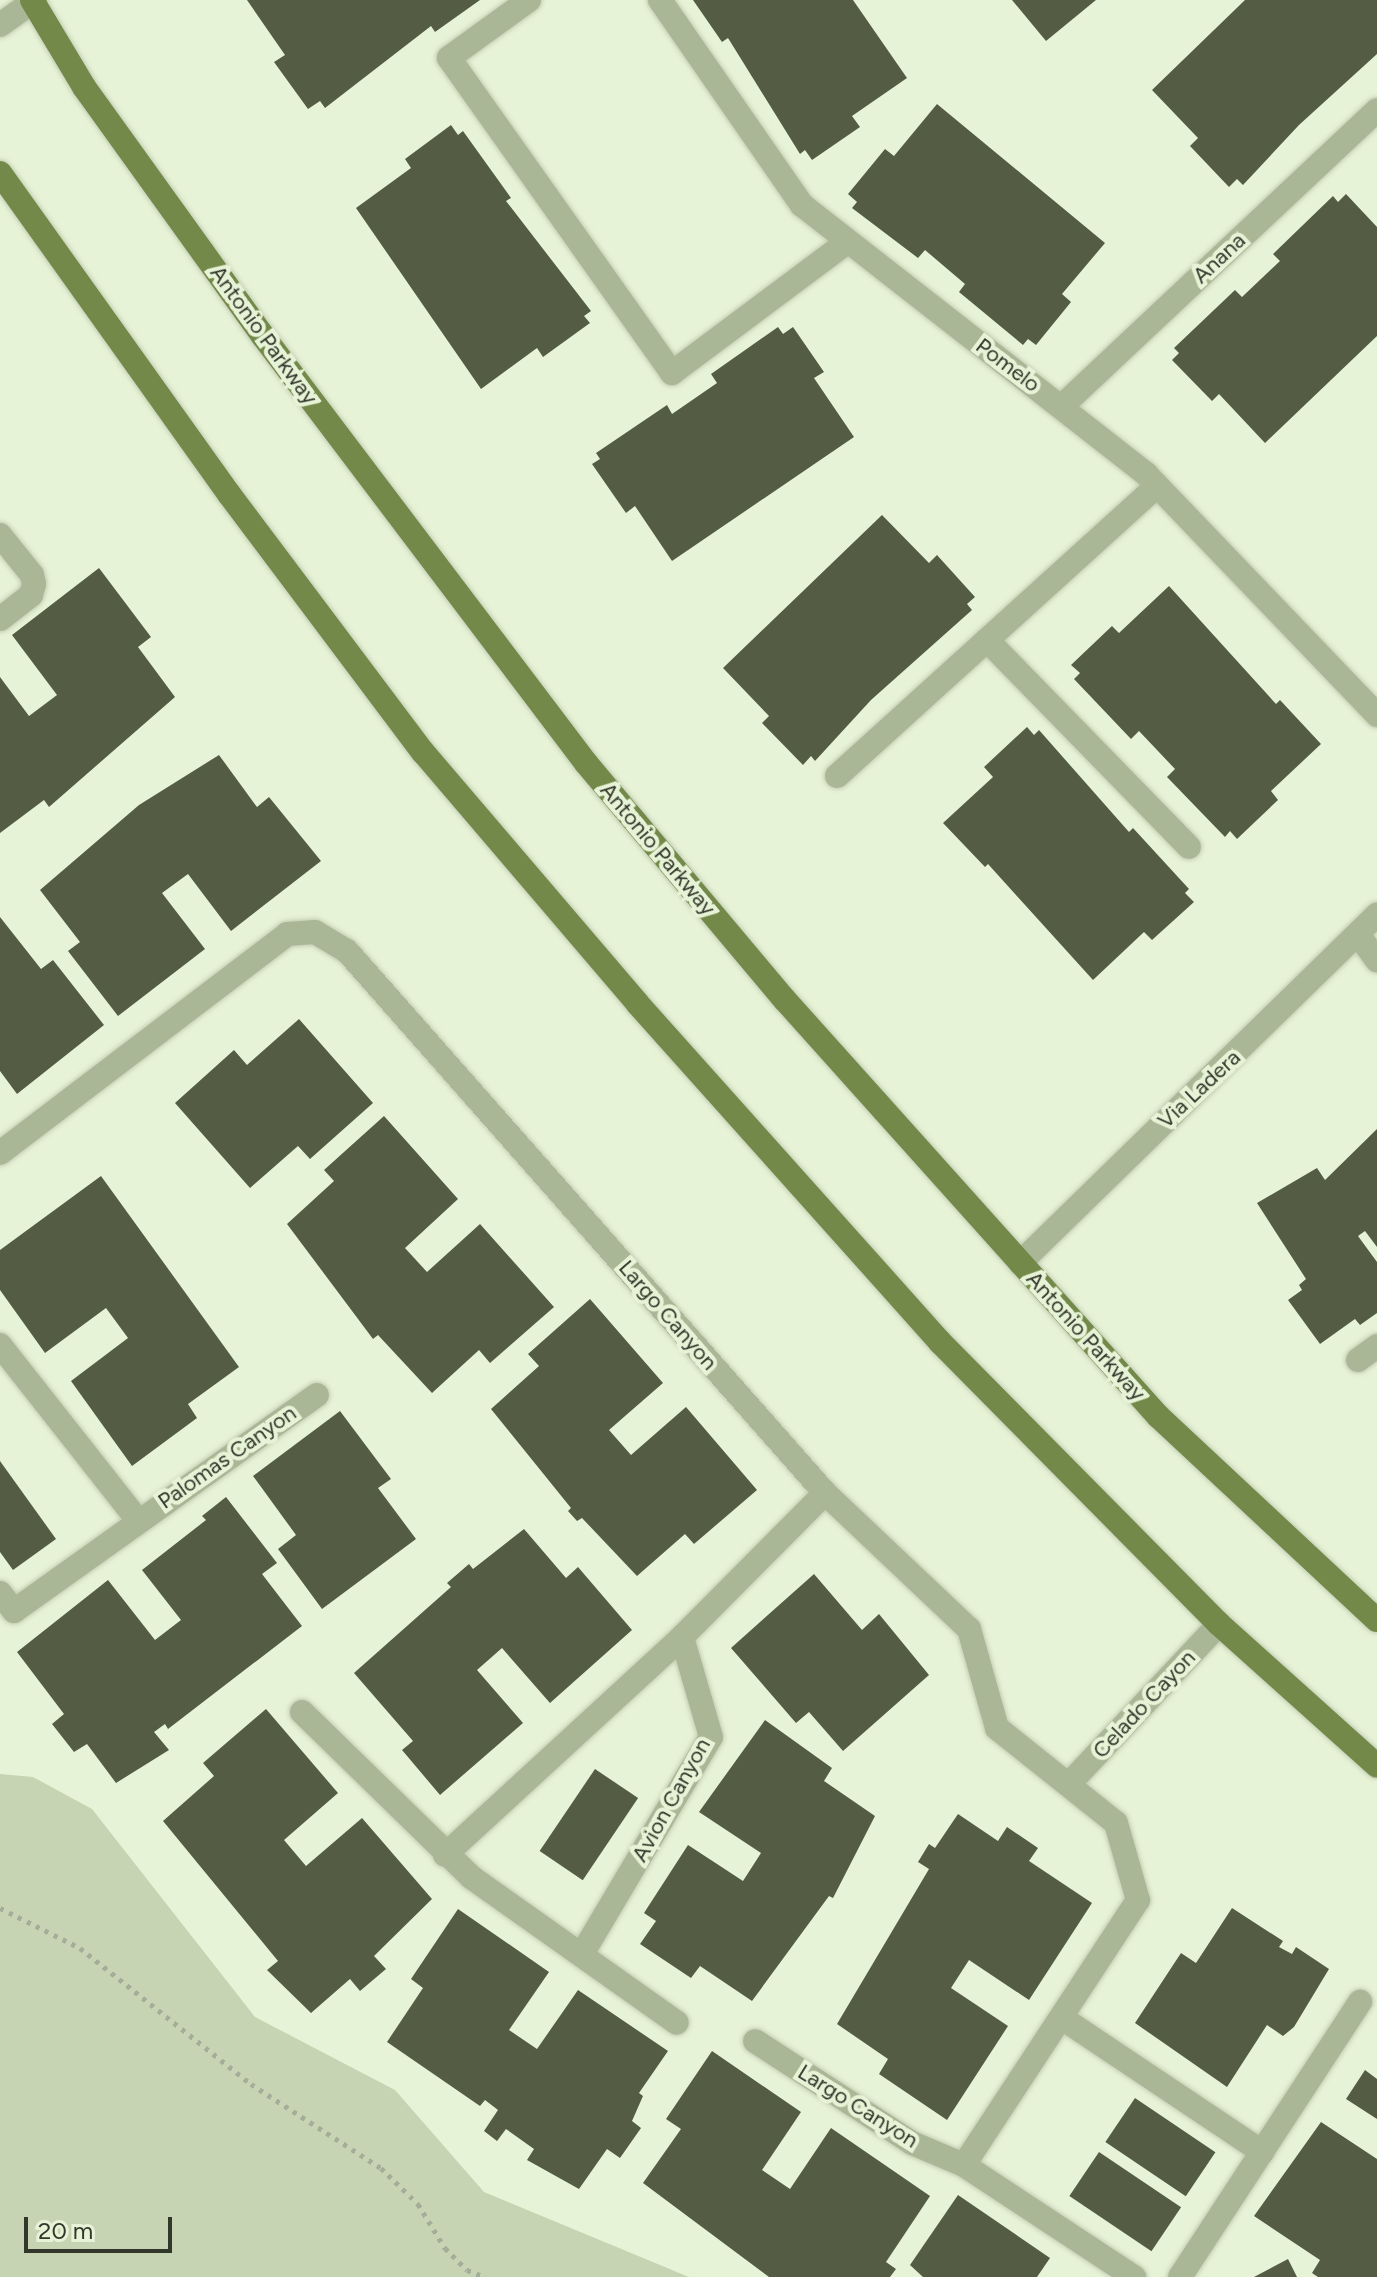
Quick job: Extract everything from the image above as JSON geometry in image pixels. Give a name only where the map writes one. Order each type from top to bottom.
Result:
[{"type":"main road","name":"Antonio Parkway","points":[[33,0],[84,87],[263,336],[586,763],[785,1000],[1158,1416],[1377,1620]]},
{"type":"main road","points":[[0,173],[229,494],[433,764],[774,1160],[940,1342],[1219,1624],[1377,1766]]},
{"type":"street","points":[[0,25],[33,0]]},
{"type":"street","points":[[529,0],[449,58],[672,373],[846,243]]},
{"type":"street","name":"Pomelo","points":[[660,0],[802,205],[846,243],[1062,406],[1157,486],[1377,715]]},
{"type":"street","name":"Anana","points":[[1062,406],[1377,110]]},
{"type":"street","points":[[837,776],[1157,486]]},
{"type":"street","points":[[0,535],[32,575],[34,584],[31,595],[0,619]]},
{"type":"street","points":[[987,640],[1189,847]]},
{"type":"street","name":"Via Ladera","points":[[1020,1263],[1360,937],[1377,915]]},
{"type":"street","name":"Largo Canyon","points":[[0,1153],[287,934],[315,932],[347,951],[825,1493],[969,1629],[997,1728],[1116,1823],[1138,1900],[964,2165]]},
{"type":"street","points":[[1360,937],[1377,960]]},
{"type":"street","name":"Palomas Canyon","points":[[0,1345],[137,1519]]},
{"type":"street","name":"Palomas Canyon","points":[[0,1593],[14,1611],[137,1519],[317,1395]]},
{"type":"street","points":[[445,1855],[682,1637],[825,1493]]},
{"type":"street","name":"Celado Cayon","points":[[1069,1784],[1219,1624]]},
{"type":"street","name":"Avion Canyon","points":[[582,1954],[711,1737],[682,1637]]},
{"type":"street","points":[[302,1712],[445,1855],[677,2023]]},
{"type":"street","points":[[1180,2277],[1360,2002]]},
{"type":"street","points":[[1062,2018],[1262,2152]]},
{"type":"street","name":"Largo Canyon","points":[[755,2041],[912,2143],[964,2165],[1134,2277]]},
{"type":"path","points":[[0,1908],[80,1948],[251,2084],[381,2168],[418,2204],[445,2248],[467,2270],[485,2277]]},
{"type":"green space","points":[[0,1774],[33,1777],[92,1809],[255,2017],[395,2090],[484,2192],[689,2277],[0,2277]]},
{"type":"building","points":[[247,0],[480,0],[435,32],[431,26],[325,108],[320,101],[308,109],[274,62],[285,55]]},
{"type":"building","points":[[693,0],[853,0],[907,78],[852,116],[860,127],[812,160],[805,150],[800,154],[728,38],[722,42]]},
{"type":"building","points":[[1012,0],[1096,0],[1046,41]]},
{"type":"building","points":[[1245,0],[1377,0],[1377,54],[1299,125],[1243,185],[1237,179],[1229,187],[1190,146],[1198,138],[1152,90]]},
{"type":"building","points":[[937,104],[1105,243],[1062,294],[1071,302],[1036,345],[1028,339],[1023,345],[959,292],[965,284],[925,250],[918,258],[852,208],[857,202],[848,194],[885,149],[894,156]]},
{"type":"building","points":[[451,125],[458,135],[463,131],[511,198],[506,201],[591,311],[584,316],[590,323],[543,357],[537,348],[481,389],[356,208],[411,168],[405,159]]},
{"type":"building","points":[[1346,194],[1377,227],[1377,336],[1265,443],[1219,394],[1212,401],[1172,360],[1179,353],[1174,348],[1235,290],[1242,297],[1280,261],[1273,254],[1333,196],[1338,202]]},
{"type":"building","points":[[778,327],[783,334],[793,327],[824,372],[814,378],[854,437],[672,561],[635,506],[626,513],[592,464],[600,459],[596,453],[667,405],[672,414],[717,383],[711,374]]},
{"type":"building","points":[[882,515],[929,563],[937,555],[975,597],[967,604],[972,610],[871,700],[815,761],[811,756],[803,765],[762,723],[769,716],[723,668]]},
{"type":"building","points":[[99,568],[151,637],[138,647],[175,697],[49,807],[44,800],[0,833],[0,677],[29,716],[57,695],[12,635]]},
{"type":"building","points":[[1169,586],[1276,704],[1280,700],[1321,744],[1271,791],[1278,800],[1237,839],[1230,831],[1225,837],[1167,777],[1175,769],[1139,731],[1131,739],[1074,679],[1080,673],[1071,665],[1112,626],[1119,633]]},
{"type":"building","points":[[1027,727],[1034,735],[1039,730],[1129,832],[1133,828],[1189,889],[1185,893],[1194,902],[1152,940],[1144,932],[1093,980],[988,864],[985,867],[943,823],[993,777],[984,767]]},
{"type":"building","points":[[219,755],[257,807],[269,797],[321,861],[231,931],[188,874],[162,893],[205,949],[118,1016],[68,951],[80,942],[40,890],[139,805]]},
{"type":"building","points":[[0,917],[41,969],[53,960],[104,1025],[17,1094],[0,1071]]},
{"type":"building","points":[[299,1019],[373,1103],[310,1159],[298,1146],[250,1188],[175,1103],[234,1050],[247,1065]]},
{"type":"building","points":[[384,1116],[458,1199],[405,1248],[427,1272],[480,1224],[554,1307],[490,1363],[479,1350],[432,1393],[378,1335],[373,1339],[287,1224],[334,1181],[324,1170]]},
{"type":"building","points":[[1377,1129],[1377,1247],[1365,1231],[1358,1236],[1377,1262],[1377,1313],[1360,1325],[1355,1319],[1320,1344],[1288,1300],[1302,1290],[1299,1285],[1306,1279],[1257,1203],[1317,1168],[1325,1180]]},
{"type":"building","points":[[101,1176],[239,1367],[188,1404],[197,1418],[132,1466],[71,1381],[128,1338],[106,1308],[45,1353],[0,1290],[0,1250]]},
{"type":"building","points":[[590,1299],[663,1383],[609,1430],[631,1455],[686,1407],[757,1490],[694,1544],[685,1534],[637,1576],[582,1518],[577,1521],[568,1511],[571,1508],[491,1409],[539,1366],[528,1354]]},
{"type":"building","points":[[340,1411],[391,1479],[378,1488],[416,1539],[322,1609],[278,1549],[296,1535],[253,1476]]},
{"type":"building","points":[[0,1461],[56,1539],[13,1570],[0,1552]]},
{"type":"building","points":[[226,1497],[277,1563],[262,1574],[302,1626],[168,1729],[165,1724],[154,1732],[169,1750],[116,1783],[87,1744],[74,1752],[52,1724],[64,1714],[17,1652],[108,1580],[155,1640],[181,1620],[142,1570],[206,1520],[202,1516]]},
{"type":"building","points":[[524,1529],[566,1578],[578,1567],[632,1630],[550,1703],[502,1648],[477,1670],[523,1723],[440,1795],[402,1750],[413,1741],[354,1673],[451,1587],[447,1583],[469,1564],[473,1569]]},
{"type":"building","points":[[814,1574],[862,1630],[879,1614],[929,1675],[843,1751],[809,1712],[796,1723],[731,1648]]},
{"type":"building","points":[[266,1709],[338,1793],[284,1840],[306,1866],[362,1818],[432,1899],[374,1956],[386,1969],[360,1991],[350,1979],[311,2013],[267,1970],[278,1961],[163,1821],[214,1776],[203,1763]]},
{"type":"building","points":[[765,1720],[832,1768],[824,1781],[875,1816],[833,1898],[829,1896],[752,2001],[700,1966],[691,1978],[640,1944],[656,1921],[644,1913],[688,1845],[743,1881],[761,1853],[699,1812]]},
{"type":"building","points":[[595,1769],[638,1798],[583,1880],[540,1851]]},
{"type":"building","points":[[958,1814],[998,1841],[1007,1827],[1038,1848],[1029,1861],[1092,1903],[1029,2000],[969,1960],[951,1988],[1008,2026],[947,2120],[879,2074],[888,2059],[837,2024],[929,1869],[918,1862],[929,1844],[935,1848]]},
{"type":"building","points":[[1232,1908],[1283,1941],[1279,1947],[1292,1954],[1296,1947],[1329,1969],[1294,2027],[1283,2036],[1267,2025],[1227,2087],[1135,2023],[1181,1953],[1196,1963]]},
{"type":"building","points":[[458,1909],[549,1972],[509,2030],[537,2049],[578,1990],[668,2051],[639,2093],[643,2096],[632,2121],[641,2128],[620,2158],[607,2149],[579,2189],[527,2160],[534,2149],[506,2129],[497,2141],[484,2131],[498,2110],[485,2100],[480,2106],[387,2042],[423,1988],[411,1979]]},
{"type":"building","points":[[712,2051],[801,2112],[762,2170],[790,2189],[831,2128],[930,2196],[886,2262],[896,2269],[890,2277],[769,2277],[643,2183],[681,2129],[666,2119]]},
{"type":"building","points":[[1365,2070],[1377,2079],[1377,2119],[1346,2099]]},
{"type":"building","points":[[1135,2098],[1215,2152],[1186,2196],[1105,2142]]},
{"type":"building","points":[[1321,2122],[1377,2159],[1377,2277],[1318,2277],[1312,2273],[1320,2260],[1254,2216]]},
{"type":"building","points":[[1099,2152],[1181,2207],[1151,2251],[1069,2196]]},
{"type":"building","points":[[958,2195],[1050,2258],[1037,2277],[923,2277],[910,2265]]},
{"type":"building","points":[[1288,2259],[1297,2277],[1254,2277]]}]
